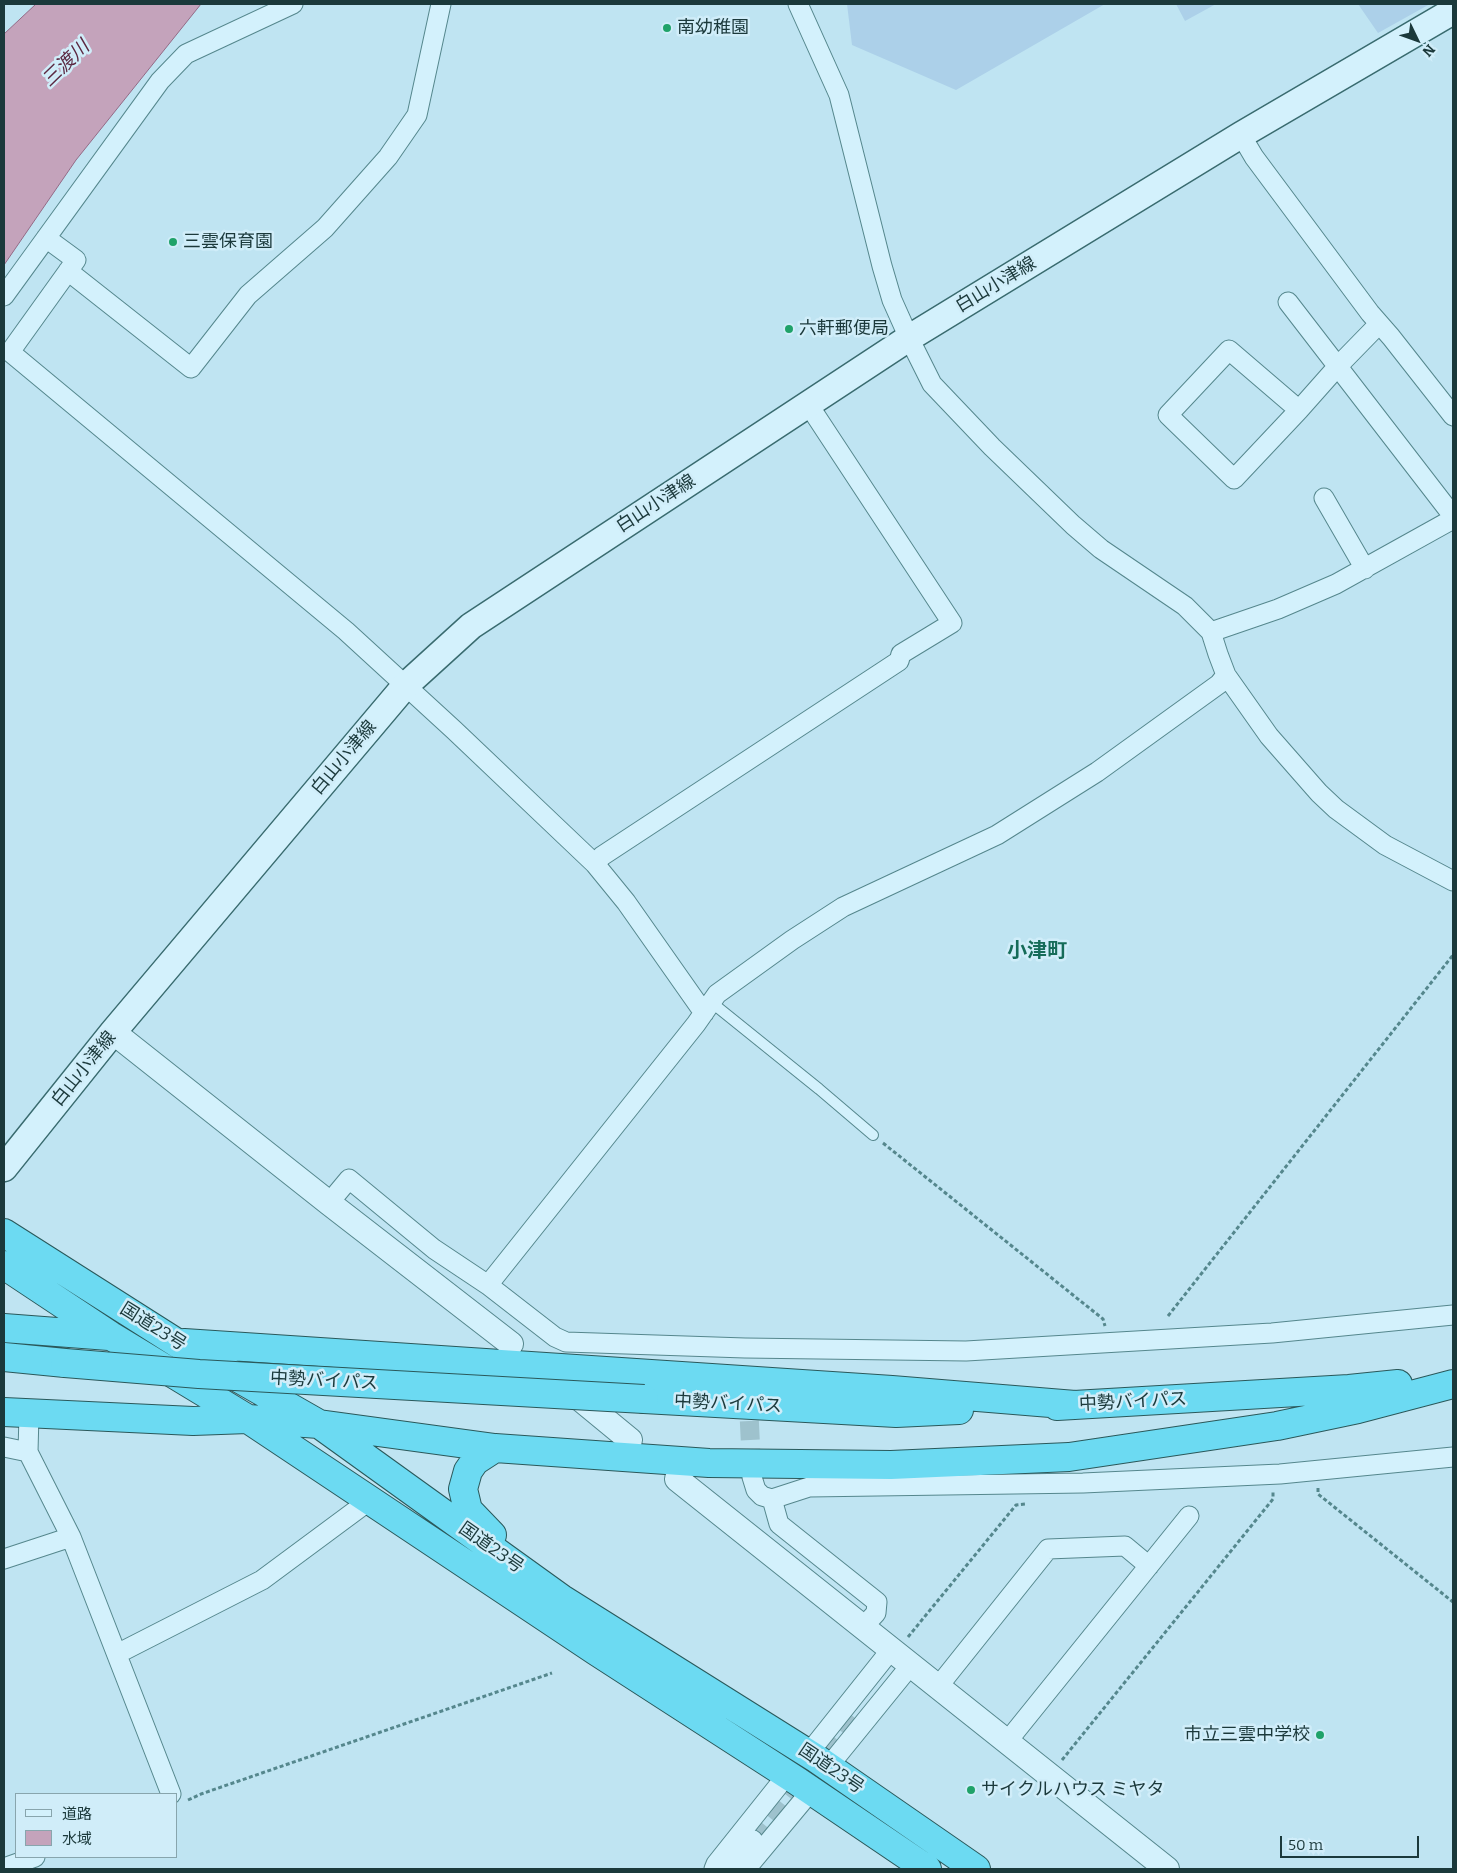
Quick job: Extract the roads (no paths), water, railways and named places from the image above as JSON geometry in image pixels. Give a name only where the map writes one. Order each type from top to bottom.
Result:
[{"type":"highway","name":"国道23号","points":[[4,1233],[177,1343],[319,1424],[562,1599],[818,1760],[976,1869]]},
{"type":"highway","name":"国道23号","points":[[4,1265],[111,1336],[248,1419],[927,1869]]},
{"type":"highway","points":[[4,1328],[177,1343],[872,1389],[1075,1405]]},
{"type":"highway","name":"中勢バイパス","points":[[4,1357],[199,1374],[896,1413],[1349,1389],[1453,1378]]},
{"type":"highway","points":[[17,1413],[193,1421],[248,1419],[319,1424],[495,1448],[709,1463],[892,1465],[1069,1457],[1284,1425],[1358,1409],[1453,1384]]},
{"type":"highway","points":[[193,1421],[242,1432],[282,1449],[339,1479]]},
{"type":"highway","points":[[495,1448],[474,1461],[468,1471],[463,1489],[468,1510],[492,1535],[562,1599]]},
{"type":"main road","name":"白山小津線","points":[[4,1168],[113,1032],[405,686],[471,626],[908,338],[1241,135],[1453,11]]},
{"type":"street","points":[[4,296],[160,80],[186,54],[293,4]]},
{"type":"street","points":[[68,271],[191,368],[248,295],[325,228],[388,157],[417,115],[441,4]]},
{"type":"street","points":[[798,4],[839,96],[892,300],[908,338],[932,384],[992,447],[1072,525],[1101,549],[1185,606],[1211,632],[1226,675],[1269,736],[1330,804],[1385,845],[1453,881]]},
{"type":"street","points":[[1241,135],[1254,156],[1379,324],[1392,337],[1453,416]]},
{"type":"street","points":[[46,238],[76,260],[10,352],[390,669],[405,686],[595,864],[707,1008]]},
{"type":"street","points":[[1211,632],[1278,609],[1365,569],[1453,518],[1288,302]]},
{"type":"street","points":[[1300,410],[1229,350],[1168,415],[1234,479],[1300,410],[1338,366],[1379,324]]},
{"type":"street","points":[[595,864],[602,856],[898,661],[902,654],[952,623],[808,404]]},
{"type":"street","points":[[1324,498],[1365,569]]},
{"type":"street","points":[[488,1286],[717,994],[792,940],[843,907],[997,834],[1088,778],[1219,684],[1226,675]]},
{"type":"street","points":[[113,1032],[511,1344]]},
{"type":"street","points":[[329,1203],[349,1179],[434,1249],[488,1286],[555,1337],[566,1342],[745,1348],[966,1351],[1272,1333],[1453,1315]]},
{"type":"street","points":[[745,1348],[748,1372]]},
{"type":"street","points":[[566,1387],[630,1440]]},
{"type":"street","points":[[17,1413],[28,1452],[71,1537],[117,1654],[176,1793]]},
{"type":"street","points":[[4,1447],[28,1452]]},
{"type":"street","points":[[752,1477],[756,1490],[762,1496],[772,1499],[809,1487],[1083,1484],[1280,1474],[1453,1457]]},
{"type":"street","points":[[677,1480],[1167,1869]]},
{"type":"street","points":[[772,1499],[779,1524],[877,1602],[876,1613],[862,1628]]},
{"type":"street","points":[[117,1654],[262,1580],[370,1500]]},
{"type":"street","points":[[1006,1743],[1189,1516]]},
{"type":"street","points":[[4,1559],[71,1537]]},
{"type":"street","points":[[937,1688],[1048,1549],[1125,1546],[1149,1566]]},
{"type":"street","points":[[818,1760],[900,1658]]},
{"type":"street","points":[[856,1712],[900,1658]]},
{"type":"street","points":[[714,1869],[787,1775]]},
{"type":"street","points":[[746,1869],[811,1791]]},
{"type":"street","points":[[727,1869],[753,1840]]},
{"type":"lane","points":[[707,1008],[819,1089],[873,1135]]},
{"type":"water","name":"三渡川","points":[[36,4],[201,4],[76,160],[4,265],[4,34]]},
{"type":"tunnel","points":[[748,1393],[752,1476]]},
{"type":"tunnel","points":[[753,1840],[856,1712]]},
{"type":"place","name":"南幼稚園","points":[[667,28]]},
{"type":"place","name":"三雲保育園","points":[[173,242]]},
{"type":"place","name":"六軒郵便局","points":[[789,329]]},
{"type":"place","name":"市立三雲中学校","points":[[1320,1735]]},
{"type":"place","name":"サイクルハウス ミヤタ","points":[[971,1790]]},
{"type":"district","name":"小津町","points":[[1037,951]]}]
